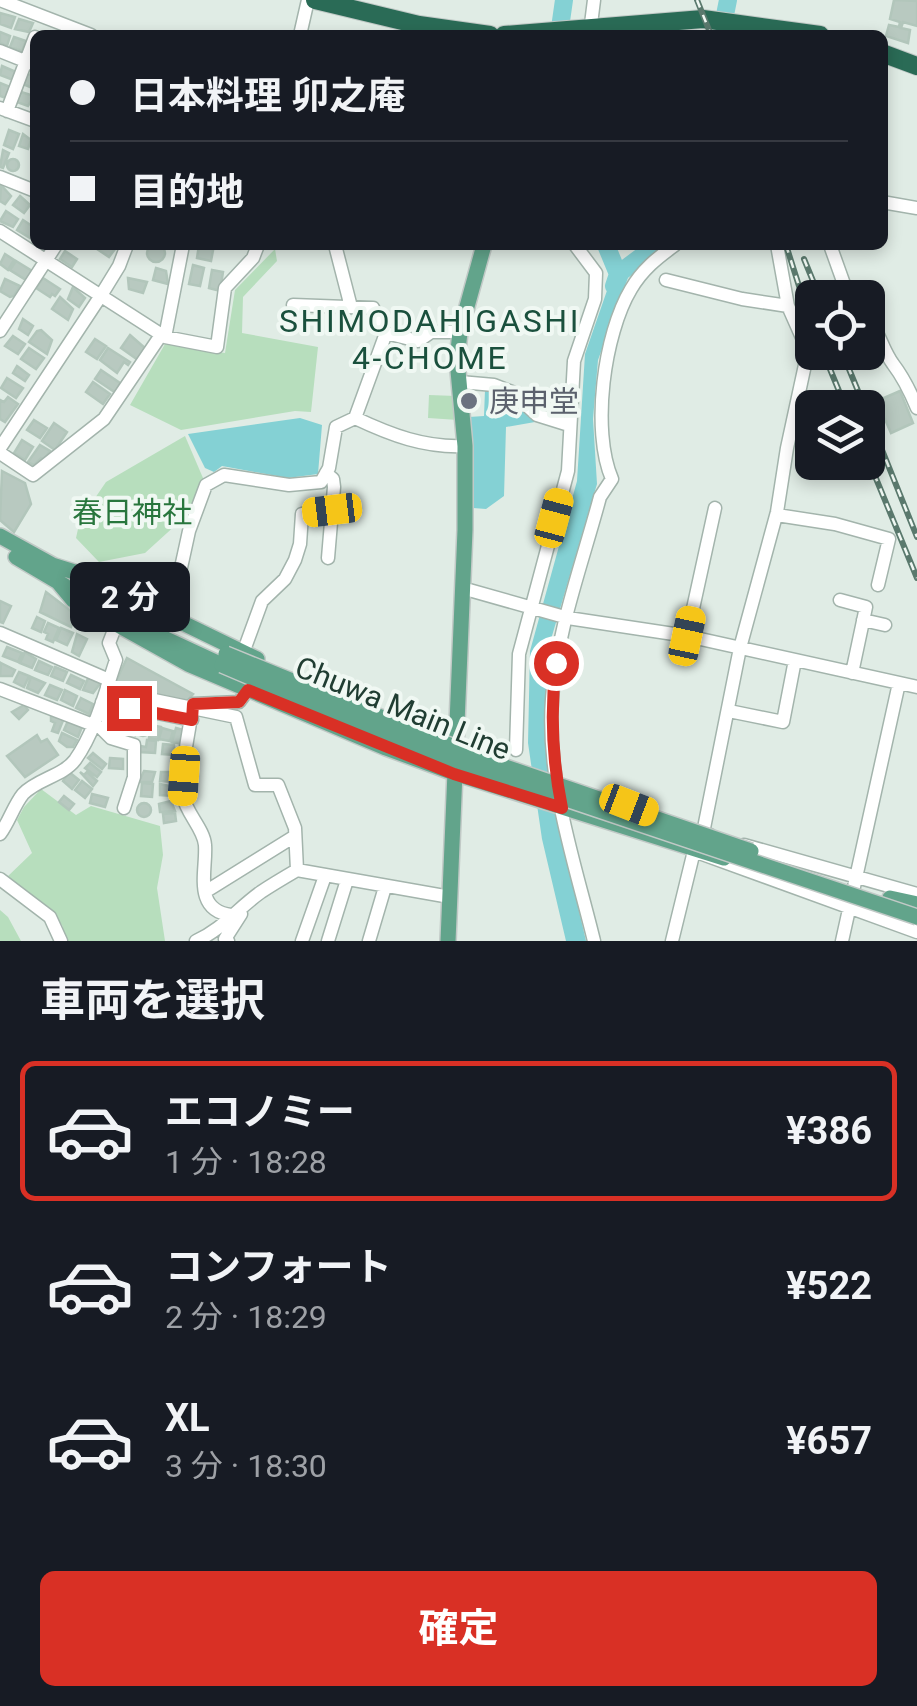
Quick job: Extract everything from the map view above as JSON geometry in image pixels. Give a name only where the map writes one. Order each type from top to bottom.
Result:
[{"type":"highway","points":[[311,0],[418,30]]},
{"type":"highway","points":[[588,30],[703,18],[786,30]]},
{"type":"highway","points":[[888,54],[917,66]]},
{"type":"main road","points":[[448,941],[465,446],[456,360],[483,250]]},
{"type":"main road","points":[[0,536],[52,565],[84,575],[188,664],[248,690],[454,774],[694,851],[774,870],[917,913]]},
{"type":"main road","points":[[0,547],[58,582],[73,600],[124,612],[243,653],[456,742],[516,757],[556,778],[853,893]]},
{"type":"main road","name":"Chuwa Main Line","points":[[124,612],[224,660],[491,762],[917,913]]},
{"type":"street","points":[[0,0],[77,30]]},
{"type":"street","points":[[302,30],[311,0]]},
{"type":"street","points":[[588,30],[594,0]]},
{"type":"street","points":[[37,30],[42,18]]},
{"type":"street","points":[[0,51],[30,63],[4,109],[30,119]]},
{"type":"street","points":[[0,177],[30,189]]},
{"type":"street","points":[[888,203],[917,208]]},
{"type":"street","points":[[0,231],[163,336],[218,347],[226,288],[256,250]]},
{"type":"street","points":[[0,331],[6,308],[53,250]]},
{"type":"street","points":[[125,250],[119,266],[0,450],[34,474],[104,420],[163,336],[182,250]]},
{"type":"street","points":[[336,250],[350,307]]},
{"type":"street","points":[[516,757],[519,654],[568,470],[574,361],[596,299],[596,273],[579,250]]},
{"type":"street","points":[[597,940],[556,778],[552,700],[556,663],[600,497],[612,478],[602,452],[603,412],[606,371],[616,327],[629,292],[642,272],[669,250]]},
{"type":"street","points":[[703,833],[740,648],[776,515],[808,352],[788,306],[778,250]]},
{"type":"street","points":[[832,250],[843,280]]},
{"type":"street","points":[[666,280],[788,306]]},
{"type":"street","points":[[292,306],[372,308],[386,333],[418,341],[430,332],[460,332]]},
{"type":"street","points":[[0,834],[16,812],[21,796],[73,763],[102,702],[116,660],[109,643],[140,587],[177,586],[206,485],[224,475],[289,485],[321,482],[336,427],[356,418],[386,333]]},
{"type":"street","points":[[885,346],[893,366],[917,374]]},
{"type":"street","points":[[901,370],[917,408]]},
{"type":"street","points":[[460,382],[494,385],[512,392],[537,415],[569,424]]},
{"type":"street","points":[[356,418],[384,432],[435,448],[465,446]]},
{"type":"street","points":[[326,473],[333,478],[334,487],[328,558]]},
{"type":"street","points":[[687,636],[715,508]]},
{"type":"street","points":[[243,653],[262,601],[285,579],[295,560],[302,514],[332,510]]},
{"type":"street","points":[[776,515],[836,524],[888,539],[878,585]]},
{"type":"street","points":[[462,588],[568,618],[687,636],[917,687]]},
{"type":"street","points":[[840,600],[866,607],[852,673]]},
{"type":"street","points":[[863,620],[885,625]]},
{"type":"street","points":[[0,632],[108,683],[192,714]]},
{"type":"street","points":[[729,711],[783,722],[795,660]]},
{"type":"street","points":[[842,941],[899,683]]},
{"type":"street","points":[[0,689],[134,745],[134,778],[124,808]]},
{"type":"street","points":[[237,911],[222,914],[209,902],[201,880],[206,844],[183,796],[192,714],[198,702],[239,702],[248,690]]},
{"type":"street","points":[[102,702],[236,717],[255,785],[278,785],[296,836],[297,870]]},
{"type":"street","points":[[205,892],[296,836]]},
{"type":"street","points":[[672,941],[694,851]]},
{"type":"street","points":[[196,941],[218,932],[237,911],[297,870],[450,897]]},
{"type":"street","points":[[302,941],[325,876]]},
{"type":"street","points":[[0,879],[50,917],[61,941]]},
{"type":"street","points":[[328,941],[346,880]]},
{"type":"street","points":[[369,941],[385,887]]},
{"type":"street","points":[[853,893],[917,894]]},
{"type":"street","points":[[853,893],[917,932]]},
{"type":"street","points":[[228,941],[237,911]]},
{"type":"green space","points":[[275,250],[277,261],[243,297],[242,333],[318,347],[311,412],[295,411],[181,430],[130,405],[165,344],[225,353],[235,290]]},
{"type":"green space","points":[[429,395],[456,396],[458,420],[428,418]]},
{"type":"green space","name":"春日神社","points":[[185,436],[206,485],[189,513],[145,553],[99,562],[76,538],[80,520],[106,482]]},
{"type":"green space","points":[[41,789],[76,815],[91,806],[160,826],[163,855],[157,888],[165,941],[67,941],[62,925],[6,878],[32,853],[17,820]]},
{"type":"green space","points":[[0,910],[8,917],[21,941],[0,941]]},
{"type":"water","points":[[624,264],[629,275],[598,360],[593,419],[597,484],[549,646],[545,741],[586,941],[566,941],[542,839],[528,743],[530,651],[577,481],[585,354],[611,279],[611,268]]},
{"type":"water","points":[[485,390],[508,397],[535,422],[506,427],[504,496],[486,509],[473,508],[469,417],[484,416]]},
{"type":"water","points":[[300,418],[322,425],[318,474],[288,478],[222,466],[214,472],[205,468],[188,434]]},
{"type":"building","points":[[894,0],[917,1],[917,26],[903,22],[901,28],[910,30],[908,43],[888,37],[889,25],[899,27],[900,22],[890,19]]},
{"type":"building","points":[[0,13],[15,17],[11,28],[0,24]]},
{"type":"building","points":[[19,19],[33,23],[29,32],[15,29]]},
{"type":"building","points":[[0,32],[10,36],[7,46],[0,43]]},
{"type":"building","points":[[14,37],[26,41],[22,51],[10,47]]},
{"type":"building","points":[[2,66],[16,72],[13,80],[0,75]]},
{"type":"building","points":[[0,83],[10,87],[6,98],[0,96]]},
{"type":"building","points":[[21,92],[30,95],[28,106],[17,102]]},
{"type":"building","points":[[9,130],[19,134],[13,149],[4,145]]},
{"type":"building","points":[[23,134],[30,139],[28,149],[19,146]]},
{"type":"building","points":[[3,150],[9,153],[3,168],[0,167]]},
{"type":"building","points":[[13,159],[19,165],[13,171],[7,165]]},
{"type":"building","points":[[1,185],[11,196],[5,204],[0,201]]},
{"type":"building","points":[[20,196],[30,205],[24,213],[13,205]]},
{"type":"building","points":[[6,211],[18,219],[13,227],[0,221]]},
{"type":"building","points":[[23,220],[30,225],[30,238],[17,230]]},
{"type":"building","points":[[148,250],[164,250],[162,259],[156,262],[147,253]]},
{"type":"building","points":[[198,250],[213,250],[211,261],[197,258]]},
{"type":"building","points":[[65,251],[77,259],[72,267],[60,259]]},
{"type":"building","points":[[5,254],[14,260],[8,270],[0,264]]},
{"type":"building","points":[[16,261],[32,271],[26,280],[10,270]]},
{"type":"building","points":[[193,265],[204,268],[200,286],[189,284]]},
{"type":"building","points":[[156,268],[166,271],[168,284],[153,280]]},
{"type":"building","points":[[212,270],[223,272],[220,291],[209,288]]},
{"type":"building","points":[[43,278],[60,289],[55,296],[36,288]]},
{"type":"building","points":[[128,278],[147,282],[143,293],[129,289]]},
{"type":"building","points":[[5,279],[20,286],[14,296],[0,291]]},
{"type":"building","points":[[73,287],[85,298],[79,307],[68,299]]},
{"type":"building","points":[[60,297],[73,309],[68,320],[52,309]]},
{"type":"building","points":[[23,319],[33,326],[28,335],[19,329]]},
{"type":"building","points":[[41,330],[52,340],[47,354],[29,342]]},
{"type":"building","points":[[130,335],[146,349],[138,360],[121,348]]},
{"type":"building","points":[[13,336],[25,344],[18,354],[5,346]]},
{"type":"building","points":[[95,339],[106,346],[97,359],[86,352]]},
{"type":"building","points":[[29,348],[44,358],[36,369],[21,359]]},
{"type":"building","points":[[108,348],[130,362],[124,362],[117,373],[100,360]]},
{"type":"building","points":[[17,366],[29,375],[25,381],[13,373]]},
{"type":"building","points":[[101,370],[120,383],[116,393],[95,379]]},
{"type":"building","points":[[7,378],[23,388],[16,398],[1,388]]},
{"type":"building","points":[[93,382],[110,394],[103,404],[86,392]]},
{"type":"building","points":[[900,391],[913,423],[891,433],[885,419],[885,398]]},
{"type":"building","points":[[8,397],[18,404],[5,422],[0,419],[0,400],[4,402]]},
{"type":"building","points":[[34,420],[47,428],[40,438],[27,430]]},
{"type":"building","points":[[54,423],[67,432],[55,450],[42,441]]},
{"type":"building","points":[[22,440],[33,447],[25,460],[14,453]]},
{"type":"building","points":[[40,445],[50,451],[34,465],[28,462]]},
{"type":"building","points":[[2,471],[25,483],[31,504],[14,532],[0,520]]},
{"type":"building","points":[[46,592],[76,615],[71,627],[40,612]]},
{"type":"building","points":[[0,601],[11,606],[3,623],[0,622]]},
{"type":"building","points":[[37,617],[45,621],[41,632],[32,628]]},
{"type":"building","points":[[48,623],[59,628],[53,642],[46,639],[48,634],[44,632]]},
{"type":"building","points":[[61,628],[73,633],[67,645],[56,640]]},
{"type":"building","points":[[77,634],[87,639],[79,656],[72,652]]},
{"type":"building","points":[[7,647],[22,653],[18,662],[3,656]]},
{"type":"building","points":[[25,652],[36,659],[32,668],[20,663]]},
{"type":"building","points":[[127,658],[193,694],[186,702],[119,687],[116,681]]},
{"type":"building","points":[[39,661],[52,667],[48,675],[35,670]]},
{"type":"building","points":[[1,663],[15,670],[12,676],[0,676]]},
{"type":"building","points":[[55,667],[67,672],[63,681],[51,676]]},
{"type":"building","points":[[19,672],[29,676],[24,687],[14,682]]},
{"type":"building","points":[[71,675],[84,681],[80,689],[67,683]]},
{"type":"building","points":[[89,676],[102,681],[93,693],[83,690]]},
{"type":"building","points":[[31,677],[45,683],[38,693],[27,688]]},
{"type":"building","points":[[50,685],[62,690],[57,700],[45,695]]},
{"type":"building","points":[[65,690],[77,696],[73,706],[61,700]]},
{"type":"building","points":[[81,698],[93,704],[89,714],[76,708]]},
{"type":"building","points":[[24,705],[28,710],[19,719],[12,712]]},
{"type":"building","points":[[51,713],[64,718],[58,733],[52,731],[55,723]]},
{"type":"building","points":[[103,713],[115,715],[112,728],[103,726]]},
{"type":"building","points":[[117,715],[126,717],[122,733],[113,731]]},
{"type":"building","points":[[128,720],[138,722],[135,735],[125,733]]},
{"type":"building","points":[[68,721],[82,727],[78,737],[64,730]]},
{"type":"building","points":[[143,722],[150,729],[143,736],[136,729]]},
{"type":"building","points":[[151,725],[161,727],[158,740],[149,738]]},
{"type":"building","points":[[162,728],[173,731],[170,741],[159,739]]},
{"type":"building","points":[[176,728],[183,730],[183,744],[172,742]]},
{"type":"building","points":[[62,733],[77,740],[73,747],[59,741]]},
{"type":"building","points":[[37,735],[41,742],[47,739],[58,755],[25,777],[7,756]]},
{"type":"building","points":[[147,740],[156,741],[155,753],[139,752],[140,746],[146,747]]},
{"type":"building","points":[[163,744],[174,745],[174,755],[162,754]]},
{"type":"building","points":[[93,753],[106,764],[102,769],[88,758]]},
{"type":"building","points":[[110,758],[123,759],[123,769],[109,768]]},
{"type":"building","points":[[90,763],[101,772],[97,777],[85,768]]},
{"type":"building","points":[[144,771],[155,772],[152,782],[139,782]]},
{"type":"building","points":[[69,772],[79,780],[72,789],[63,781]]},
{"type":"building","points":[[80,772],[87,772],[97,781],[93,786]]},
{"type":"building","points":[[161,772],[174,772],[174,782],[160,781]]},
{"type":"building","points":[[82,781],[92,789],[85,798],[75,790]]},
{"type":"building","points":[[142,783],[153,784],[152,797],[141,796]]},
{"type":"building","points":[[160,784],[174,787],[173,796],[160,795]]},
{"type":"building","points":[[92,794],[108,798],[105,807],[90,803]]},
{"type":"building","points":[[64,796],[74,804],[69,810],[59,802]]},
{"type":"building","points":[[171,801],[175,811],[160,812],[159,804]]},
{"type":"building","points":[[144,803],[151,810],[144,817],[137,810]]},
{"type":"building","points":[[175,813],[176,821],[164,823],[163,814]]},
{"type":"waterway","points":[[560,30],[564,0]]},
{"type":"waterway","points":[[722,30],[728,0]]},
{"type":"waterway","points":[[608,250],[618,274],[614,286]]},
{"type":"waterway","points":[[618,274],[650,250]]},
{"type":"railway","points":[[697,0],[709,30]]},
{"type":"railway","points":[[788,250],[797,280]]},
{"type":"railway","points":[[804,259],[813,280]]},
{"type":"railway","points":[[830,370],[839,390]]},
{"type":"railway","points":[[849,370],[858,390]]},
{"type":"railway","points":[[885,457],[917,537]]},
{"type":"railway","points":[[877,480],[917,578]]},
{"type":"place","name":"庚申堂","points":[[469,401]]},
{"type":"district","name":"SHIMODAHIGASHI 4-CHOME","points":[[430,340]]},
{"type":"route","points":[[129,708],[192,720],[193,704],[239,702],[248,690],[454,774],[562,808],[552,740],[556,663]]}]
